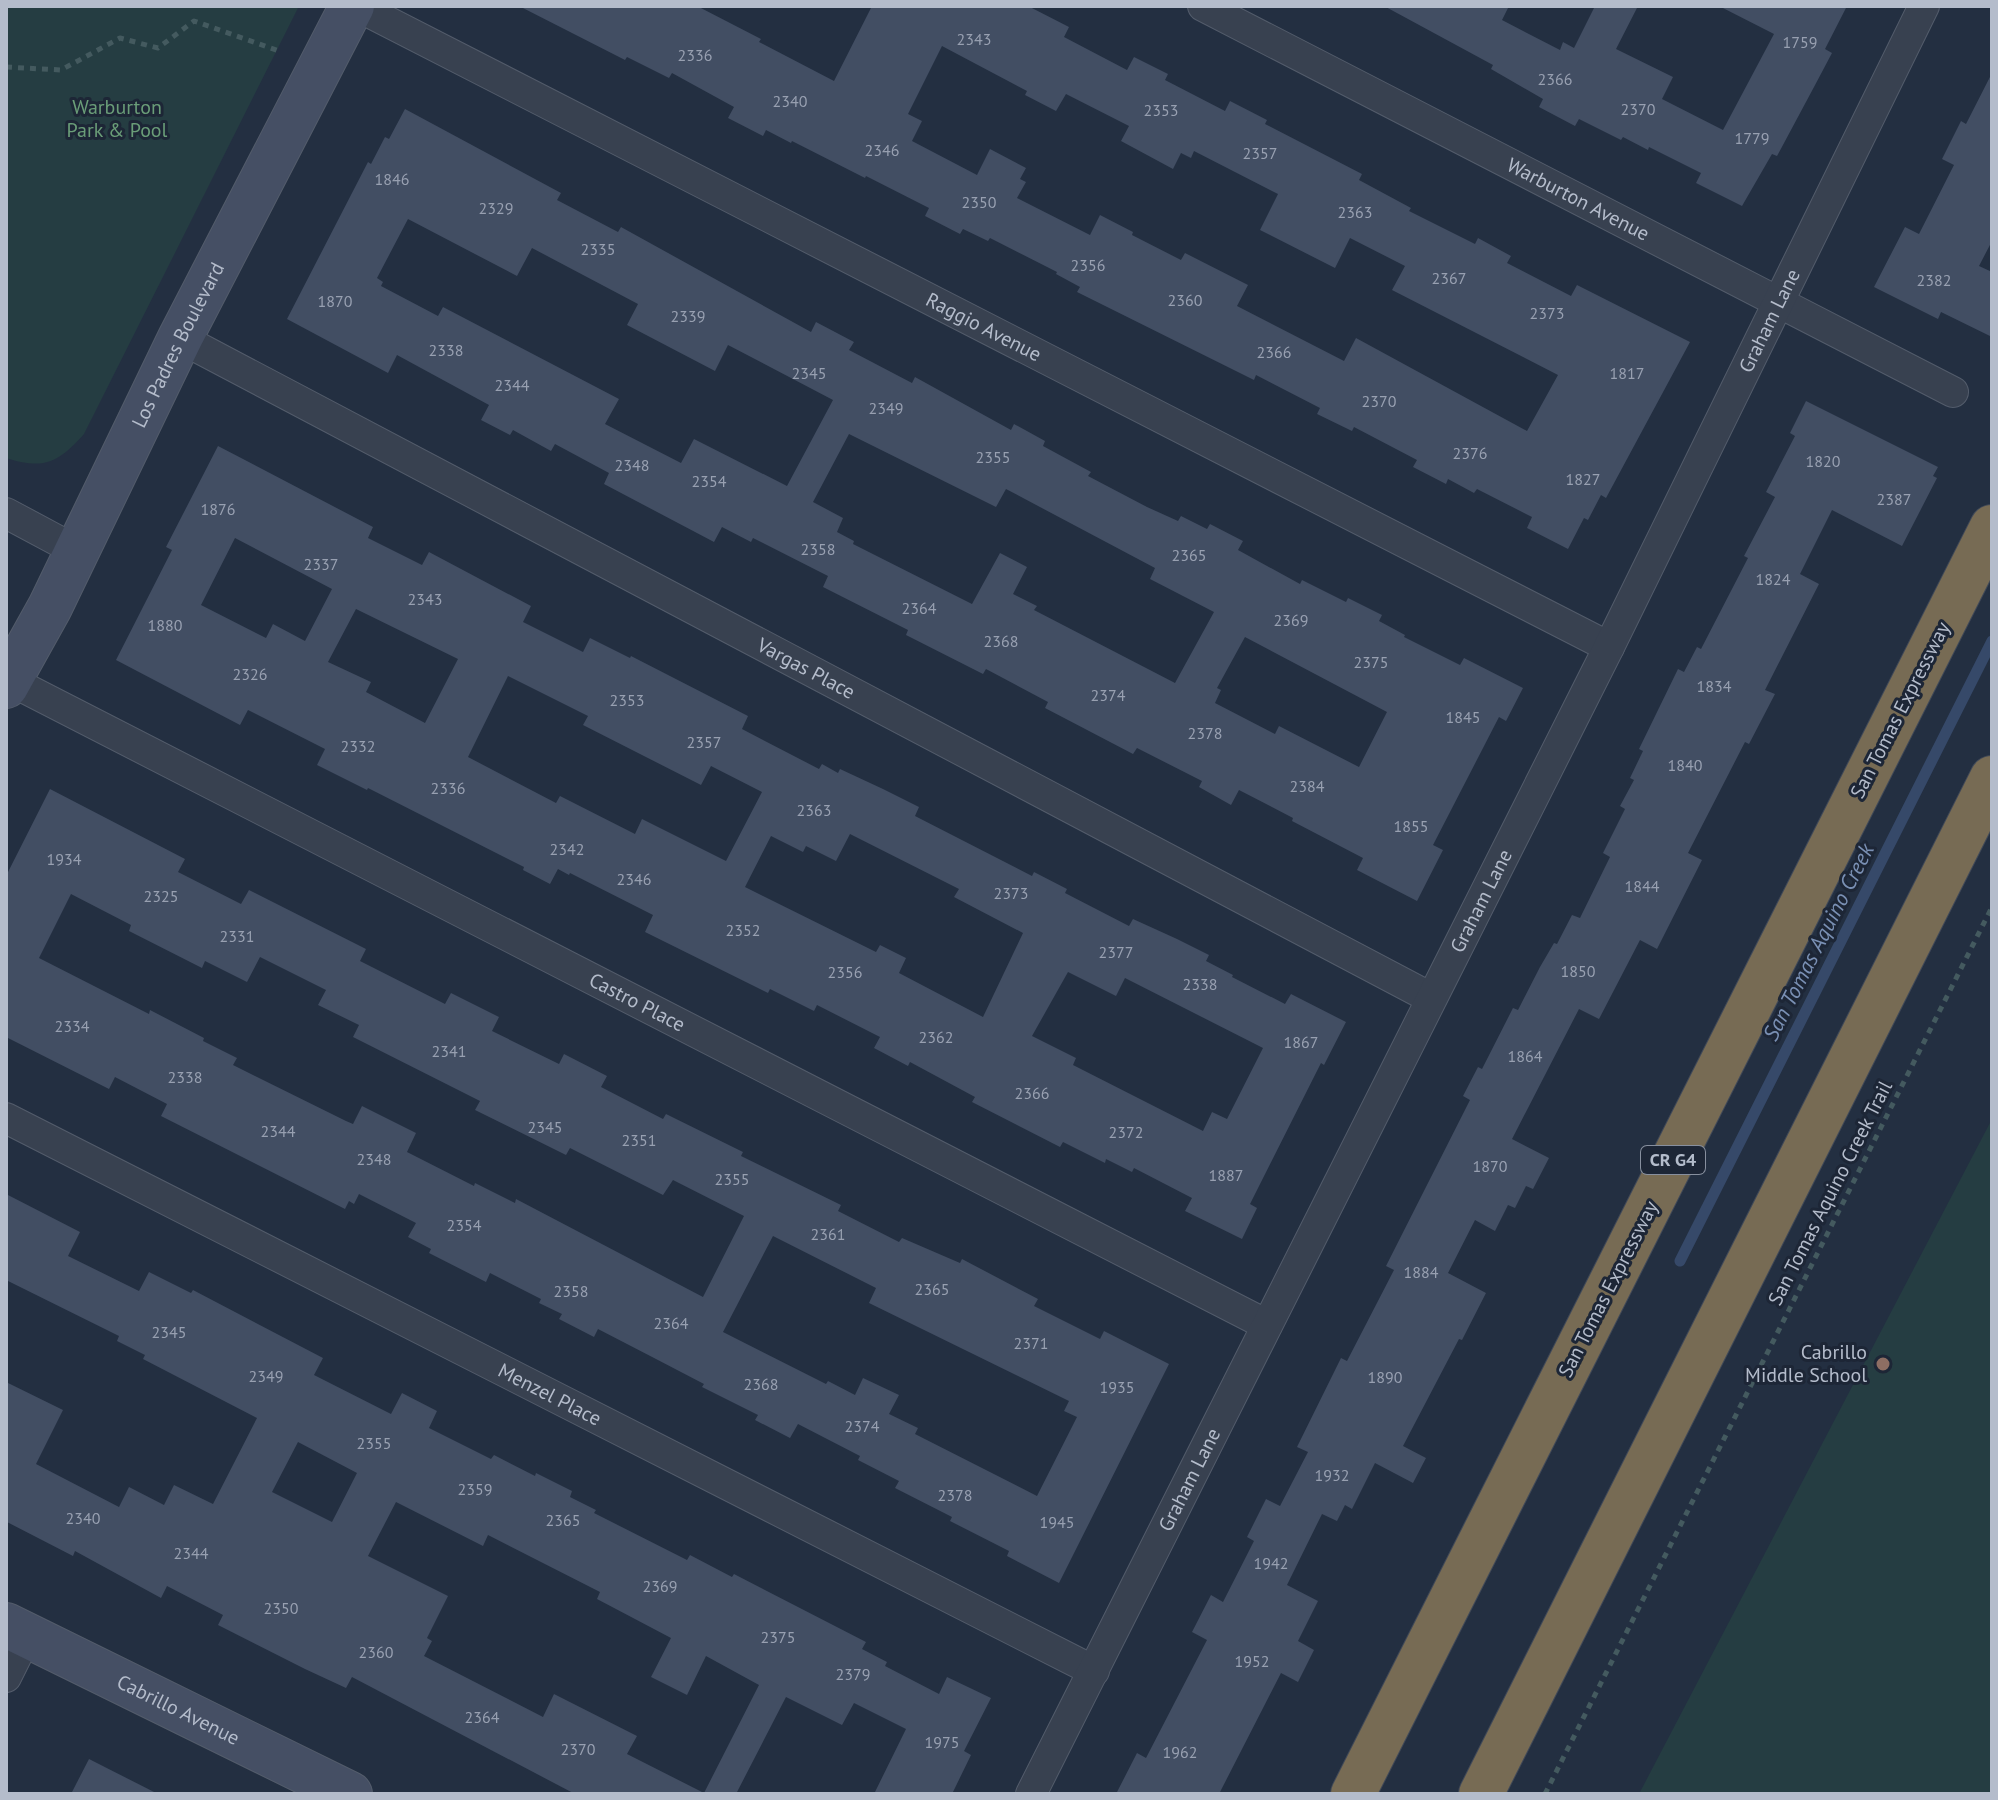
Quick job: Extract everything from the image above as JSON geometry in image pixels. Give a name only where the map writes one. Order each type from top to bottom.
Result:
[{"type":"highway","name":"San Tomas Expressway","points":[[1353,1794],[1992,527]]},
{"type":"highway","points":[[1481,1794],[1992,778]]},
{"type":"street","name":"Los Padres Boulevard","points":[[8,683],[77,551],[180,338],[354,6]]},
{"type":"street","name":"Raggio Avenue","points":[[354,6],[1609,647]]},
{"type":"street","name":"Warburton Avenue","points":[[1203,6],[1953,392]]},
{"type":"street","name":"Graham Lane","points":[[1031,1794],[1609,647],[1924,6]]},
{"type":"street","name":"Vargas Place","points":[[180,338],[1431,998]]},
{"type":"street","points":[[6,513],[77,551]]},
{"type":"street","name":"Castro Place","points":[[8,683],[1267,1325]]},
{"type":"street","name":"Menzel Place","points":[[6,1118],[1094,1671]]},
{"type":"street","points":[[6,1677],[16,1631]]},
{"type":"street","name":"Cabrillo Avenue","points":[[16,1631],[350,1794]]},
{"type":"path","points":[[6,67],[61,70],[120,38],[158,48],[194,21],[282,52]]},
{"type":"path","name":"San Tomas Aquino Creek Trail","points":[[1545,1794],[1992,907]]},
{"type":"green space","name":"Warburton Park & Pool","points":[[6,6],[299,6],[84,434],[58,458],[41,463],[6,458]]},
{"type":"green space","name":"Cabrillo Middle School","points":[[1992,1119],[1992,1794],[1639,1794]]},
{"type":"building","points":[[519,6],[697,6],[834,81],[872,6],[1028,6],[1069,27],[1064,37],[1127,70],[1134,57],[1168,74],[1165,80],[1225,111],[1230,101],[1267,120],[1265,124],[1362,174],[1359,180],[1411,208],[1409,211],[1475,244],[1478,238],[1511,256],[1507,263],[1571,296],[1577,285],[1690,342],[1606,498],[1601,495],[1588,520],[1584,518],[1568,549],[1527,528],[1532,517],[1477,489],[1474,493],[1448,479],[1446,484],[1413,467],[1417,460],[1354,427],[1352,431],[1317,414],[1320,408],[1256,375],[1254,380],[1077,292],[1080,287],[1057,272],[990,238],[988,241],[963,229],[960,234],[925,216],[929,208],[866,176],[766,130],[763,136],[728,118],[734,107],[672,73],[669,78],[627,57],[625,60]],"holes":[[[942,46],[1027,91],[1025,95],[1056,111],[1066,94],[1129,126],[1121,141],[1173,169],[1181,153],[1191,158],[1194,151],[1278,194],[1260,230],[1335,268],[1350,238],[1405,266],[1392,290],[1558,375],[1527,431],[1356,338],[1344,361],[1237,306],[1248,285],[1185,253],[1181,260],[1100,215],[1090,235],[1017,198],[1026,182],[1020,179],[1026,168],[990,149],[977,175],[912,141],[922,121],[908,114]]]},
{"type":"building","points":[[1384,6],[1509,6],[1502,20],[1560,50],[1563,42],[1574,48],[1595,6],[1638,6],[1616,49],[1673,77],[1662,99],[1723,130],[1774,34],[1719,6],[1847,6],[1825,49],[1832,53],[1777,156],[1772,154],[1742,206],[1696,183],[1701,173],[1649,147],[1648,150],[1623,137],[1621,140],[1579,119],[1575,126],[1539,107],[1543,99],[1491,69],[1493,65]]},
{"type":"building","points":[[1992,73],[1992,241],[1979,266],[1992,272],[1992,337],[1941,312],[1938,319],[1874,287],[1905,227],[1919,234],[1954,165],[1942,159],[1961,121],[1966,124]]},
{"type":"building","points":[[405,109],[561,193],[557,200],[618,232],[621,227],[811,332],[816,322],[854,342],[849,350],[912,383],[915,377],[1011,430],[1014,424],[1045,441],[1043,446],[1091,472],[1088,476],[1147,507],[1178,521],[1181,516],[1207,529],[1210,524],[1243,541],[1238,550],[1300,584],[1302,580],[1346,602],[1348,598],[1382,615],[1379,621],[1404,637],[1460,665],[1464,658],[1523,688],[1506,721],[1499,717],[1433,845],[1443,850],[1417,901],[1357,870],[1363,858],[1292,821],[1293,818],[1239,790],[1231,805],[1199,787],[1202,781],[1137,748],[1133,754],[1045,708],[1048,702],[986,669],[983,674],[906,635],[908,630],[823,587],[828,576],[753,538],[751,542],[722,527],[714,542],[604,484],[609,473],[555,444],[551,451],[513,430],[510,435],[481,420],[489,405],[397,355],[388,373],[287,319],[368,162],[371,164],[385,137],[389,139]],"holes":[[[408,219],[517,276],[532,248],[638,304],[627,325],[715,371],[728,345],[833,400],[787,486],[694,439],[681,463],[605,424],[619,399],[443,307],[438,316],[381,286],[383,282],[377,278]],[[849,434],[996,507],[1006,489],[1155,568],[1150,579],[1214,612],[1175,683],[1034,610],[1037,606],[1013,594],[1027,567],[1000,553],[972,604],[853,544],[854,541],[837,532],[843,518],[813,502]],[[1245,637],[1387,712],[1359,767],[1279,726],[1275,734],[1215,703],[1221,690],[1217,688]]]},
{"type":"building","points":[[1806,401],[1938,467],[1933,476],[1937,478],[1902,546],[1832,510],[1800,574],[1819,584],[1765,690],[1775,694],[1749,744],[1745,742],[1688,853],[1702,860],[1657,949],[1640,940],[1599,1019],[1579,1009],[1512,1139],[1549,1158],[1533,1189],[1526,1186],[1515,1208],[1508,1205],[1495,1231],[1475,1220],[1448,1273],[1486,1293],[1403,1446],[1426,1458],[1413,1483],[1375,1463],[1352,1509],[1345,1505],[1337,1521],[1322,1514],[1287,1585],[1318,1601],[1298,1641],[1314,1650],[1298,1682],[1281,1673],[1219,1794],[1116,1794],[1137,1753],[1146,1758],[1207,1640],[1192,1632],[1211,1595],[1223,1602],[1254,1541],[1247,1537],[1266,1499],[1280,1506],[1308,1452],[1297,1447],[1341,1358],[1347,1361],[1394,1270],[1386,1266],[1470,1100],[1463,1096],[1478,1067],[1482,1069],[1513,1008],[1518,1010],[1572,915],[1580,918],[1610,857],[1603,853],[1625,809],[1620,806],[1634,780],[1630,778],[1643,751],[1639,749],[1678,669],[1684,672],[1697,647],[1701,649],[1748,558],[1744,556],[1775,497],[1766,492],[1795,436],[1790,433]]},
{"type":"building","points":[[218,446],[373,527],[368,538],[422,565],[429,552],[531,606],[523,622],[583,652],[590,638],[631,656],[748,716],[742,729],[819,769],[822,764],[838,773],[840,769],[919,807],[915,816],[1032,876],[1034,872],[1067,889],[1065,893],[1129,926],[1133,919],[1209,955],[1206,961],[1285,1004],[1291,994],[1346,1022],[1324,1065],[1321,1063],[1250,1204],[1257,1208],[1242,1239],[1185,1211],[1192,1198],[1134,1168],[1132,1172],[1106,1159],[1105,1163],[1063,1142],[1060,1147],[972,1102],[975,1097],[910,1062],[908,1066],[874,1048],[880,1037],[817,1005],[814,1011],[770,989],[768,993],[645,932],[653,915],[558,869],[550,884],[523,870],[524,867],[317,765],[325,749],[248,710],[240,725],[116,660],[172,550],[166,547]],"holes":[[[235,538],[332,589],[305,641],[273,624],[266,638],[201,605]],[[356,609],[458,659],[425,723],[366,692],[371,682],[328,662]],[[508,676],[588,716],[583,725],[701,785],[711,766],[762,792],[726,861],[642,819],[635,834],[560,796],[556,803],[468,757]],[[850,834],[959,889],[954,897],[1023,933],[983,1017],[899,973],[906,958],[880,945],[876,952],[745,887],[771,836],[803,852],[806,846],[836,861]],[[1068,972],[1116,996],[1125,978],[1263,1048],[1227,1119],[1212,1112],[1203,1131],[1073,1065],[1076,1058],[1032,1036]]]},
{"type":"building","points":[[50,789],[185,859],[178,872],[241,904],[249,890],[366,949],[360,961],[445,1004],[451,993],[499,1017],[492,1031],[559,1064],[564,1054],[607,1076],[601,1087],[663,1119],[666,1114],[743,1152],[741,1156],[841,1205],[838,1211],[899,1242],[902,1238],[960,1263],[962,1259],[1038,1299],[1034,1306],[1100,1339],[1104,1331],[1169,1364],[1059,1583],[1007,1556],[1009,1551],[950,1521],[952,1517],[895,1488],[899,1481],[858,1460],[860,1456],[798,1424],[790,1438],[755,1420],[758,1415],[702,1387],[704,1384],[598,1329],[594,1337],[559,1319],[562,1314],[539,1303],[541,1299],[490,1273],[486,1282],[429,1253],[431,1249],[408,1237],[416,1223],[359,1194],[354,1204],[349,1201],[345,1209],[161,1116],[167,1104],[115,1077],[109,1089],[6,1037],[6,876]],"holes":[[[71,894],[131,925],[129,931],[202,968],[205,961],[247,982],[260,957],[326,990],[318,1005],[359,1025],[353,1037],[480,1101],[475,1110],[566,1155],[570,1148],[663,1195],[673,1180],[744,1216],[703,1297],[516,1199],[515,1203],[475,1183],[474,1186],[407,1152],[416,1133],[362,1106],[353,1124],[346,1121],[233,1065],[237,1058],[203,1041],[204,1038],[39,958]],[[773,1236],[876,1288],[869,1303],[1069,1401],[1064,1411],[1077,1417],[1037,1496],[915,1434],[918,1428],[889,1414],[899,1395],[863,1378],[855,1395],[828,1381],[826,1384],[723,1332]]]},
{"type":"building","points":[[6,1194],[80,1232],[68,1256],[139,1291],[149,1272],[191,1293],[193,1290],[323,1358],[314,1375],[391,1414],[402,1393],[437,1411],[429,1428],[491,1459],[494,1455],[535,1476],[536,1473],[572,1491],[570,1497],[596,1510],[594,1513],[687,1560],[690,1555],[732,1577],[734,1574],[866,1642],[862,1649],[887,1662],[885,1666],[939,1694],[947,1677],[991,1698],[964,1751],[971,1755],[952,1794],[874,1794],[906,1729],[854,1703],[842,1725],[786,1697],[736,1794],[575,1794],[352,1677],[346,1688],[218,1625],[223,1615],[167,1586],[161,1598],[75,1551],[73,1556],[7,1522],[6,1525],[6,1382],[63,1410],[36,1464],[119,1507],[129,1487],[164,1505],[174,1485],[213,1504],[257,1418],[143,1359],[145,1355],[117,1341],[119,1336],[6,1280]],"holes":[[[298,1442],[357,1473],[332,1522],[272,1492]],[[396,1502],[483,1546],[488,1535],[600,1592],[597,1599],[671,1638],[651,1677],[687,1695],[706,1656],[759,1685],[704,1793],[627,1754],[637,1736],[554,1694],[543,1717],[424,1656],[432,1641],[427,1638],[448,1596],[368,1556]]]},
{"type":"building","points":[[89,1759],[158,1794],[71,1794]]},
{"type":"waterway","name":"San Tomas Aquino Creek","points":[[1680,1261],[1992,641]]},
{"type":"place","name":"Cabrillo Middle School","points":[[1883,1364]]}]
